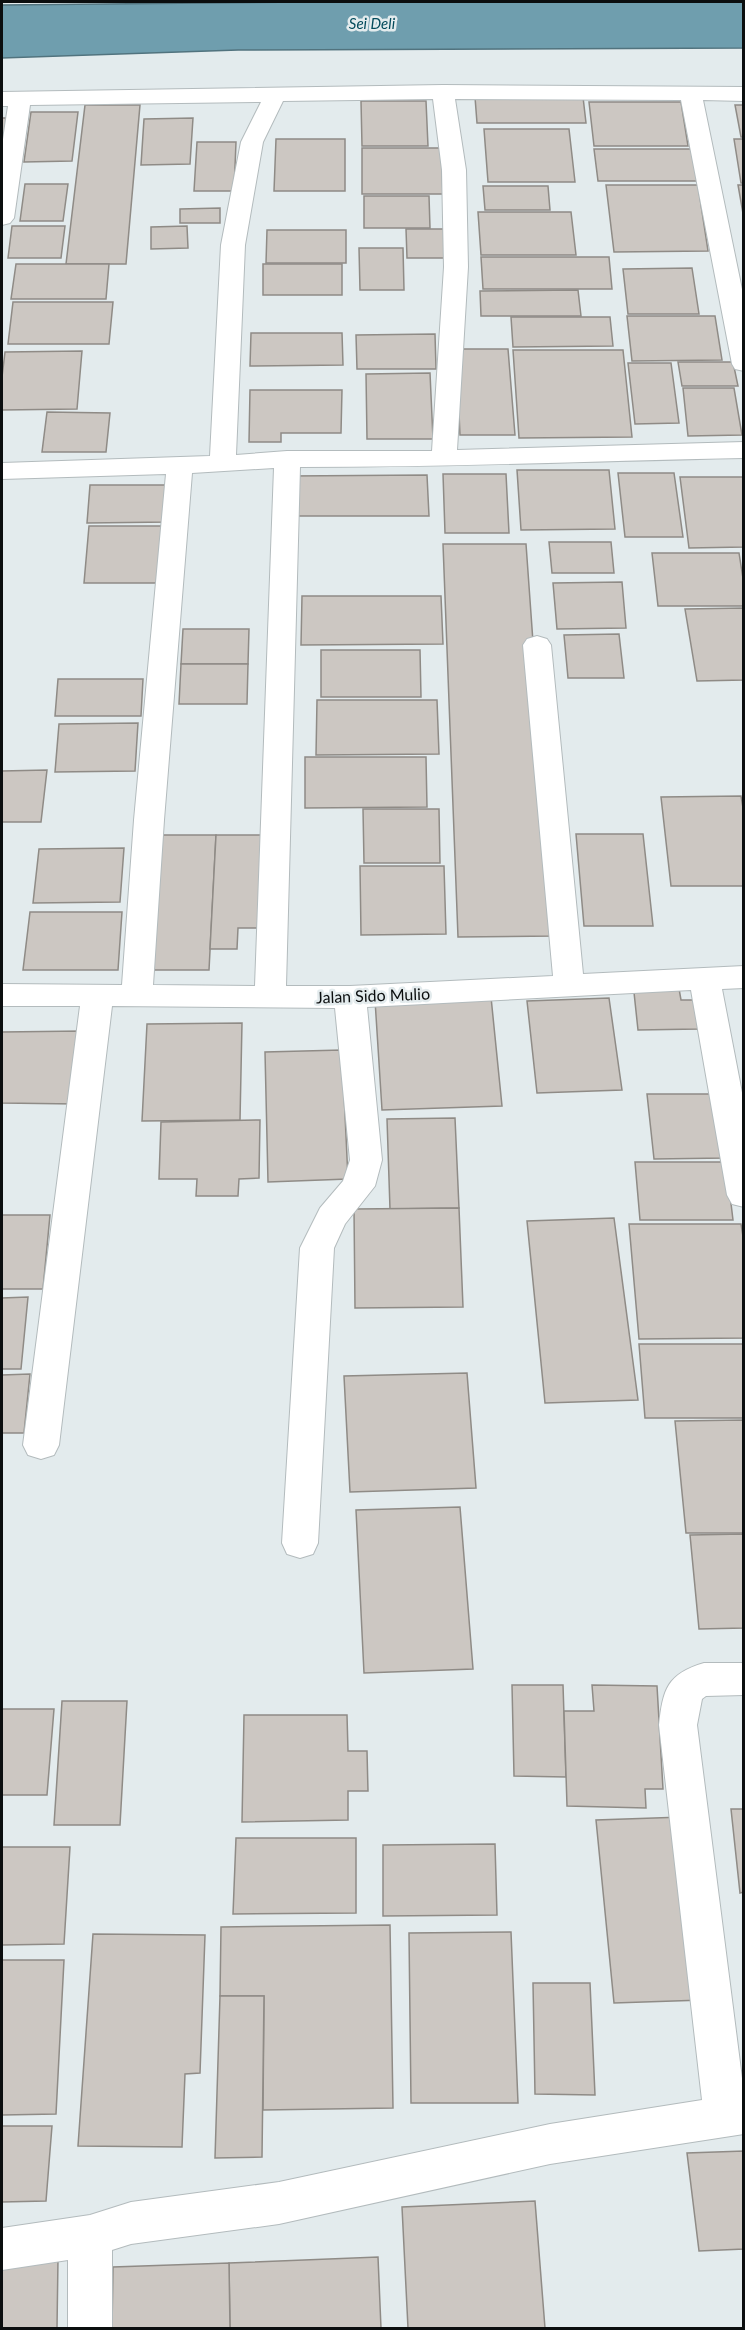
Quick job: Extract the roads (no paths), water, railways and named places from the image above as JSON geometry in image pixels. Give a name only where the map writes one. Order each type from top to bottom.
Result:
[{"type":"street","points":[[443,92],[454,170],[456,267],[444,459]]},
{"type":"street","points":[[2,218],[11,99],[443,92],[744,94]]},
{"type":"street","points":[[692,94],[744,364]]},
{"type":"street","points":[[223,463],[233,245],[252,142],[274,95]]},
{"type":"street","points":[[2,471],[180,466],[287,459],[444,459],[512,455],[744,450]]},
{"type":"street","points":[[270,997],[287,459]]},
{"type":"street","points":[[137,995],[149,820],[180,466]]},
{"type":"street","points":[[537,645],[569,986]]},
{"type":"street","name":"Jalan Sido Mulio","points":[[2,995],[350,997],[744,977]]},
{"type":"street","points":[[705,980],[744,1196]]},
{"type":"street","points":[[41,1445],[97,997]]},
{"type":"street","points":[[300,1543],[317,1248],[332,1216],[358,1186],[366,1160],[350,997]]},
{"type":"street","points":[[2,2249],[90,2236],[131,2223],[279,2204],[550,2144],[734,2116],[678,1725],[680,1702],[685,1689],[700,1679],[744,1679]]},
{"type":"street","points":[[90,2236],[90,2328]]},
{"type":"water","name":"Sei Deli","points":[[743,2],[743,48],[238,50],[2,58],[2,5]]}]
